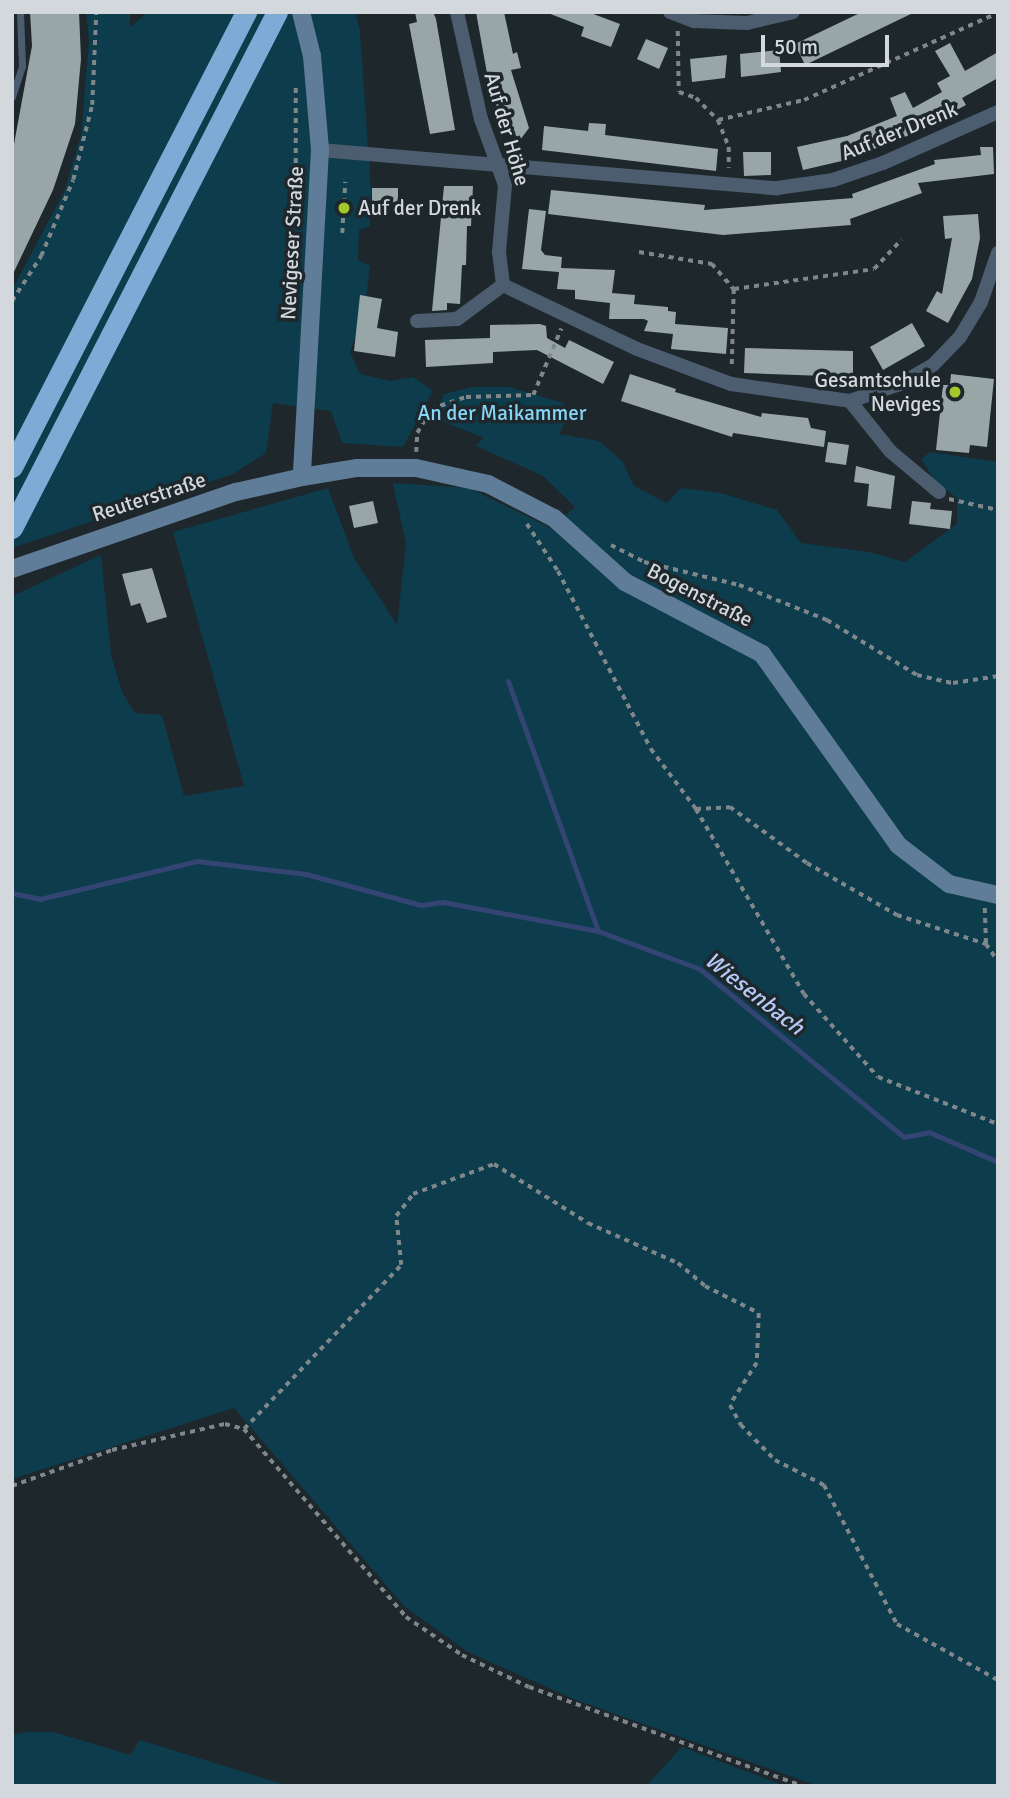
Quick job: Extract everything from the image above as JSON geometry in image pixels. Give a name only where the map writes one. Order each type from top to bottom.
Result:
[{"type":"highway","points":[[12,467],[246,12]]},
{"type":"highway","points":[[12,528],[277,12]]},
{"type":"main road","name":"Nevigeser Straße","points":[[302,477],[320,150],[318,100],[303,16]]},
{"type":"main road","name":"Bogenstraße","points":[[302,477],[357,468],[416,468],[458,474],[499,488],[554,518],[625,582],[762,654],[898,845],[949,884],[998,895]]},
{"type":"main road","name":"Reuterstraße","points":[[12,569],[40,557],[236,492],[302,477]]},
{"type":"street","name":"Auf der Höhe","points":[[457,12],[481,119],[505,185],[499,252],[503,285]]},
{"type":"street","points":[[675,15],[747,23],[793,12]]},
{"type":"street","name":"Auf der Drenk","points":[[320,150],[728,188],[777,188],[833,180],[996,117]]},
{"type":"street","points":[[417,321],[457,319],[503,285],[567,313],[637,349],[731,384],[850,401],[900,384],[933,365],[960,337],[981,302],[998,253]]},
{"type":"street","points":[[850,401],[890,450],[939,492]]},
{"type":"lane","points":[[12,97],[22,66],[20,12]]},
{"type":"path","points":[[12,301],[41,256],[74,180],[92,105],[96,12]]},
{"type":"path","points":[[718,120],[804,100],[998,13]]},
{"type":"path","points":[[675,15],[679,92],[696,99],[718,120],[729,147],[728,188]]},
{"type":"path","points":[[296,82],[296,201]]},
{"type":"path","points":[[342,233],[345,182]]},
{"type":"path","points":[[734,289],[874,269],[901,240]]},
{"type":"path","points":[[639,252],[712,264],[734,289],[731,384]]},
{"type":"path","points":[[416,468],[417,433],[431,409],[466,397],[533,395],[567,313]]},
{"type":"path","points":[[939,492],[952,502],[998,510]]},
{"type":"path","points":[[522,516],[558,571],[651,749],[696,809],[804,994],[878,1077],[998,1124]]},
{"type":"path","points":[[585,544],[612,545],[644,562],[739,585],[827,620],[917,676],[953,683],[998,676]]},
{"type":"path","points":[[696,809],[730,807],[807,863],[897,915],[986,944]]},
{"type":"path","points":[[984,911],[986,944],[998,961]]},
{"type":"path","points":[[244,1429],[401,1265],[396,1216],[413,1194],[494,1164],[588,1223],[678,1263],[705,1286],[759,1313],[757,1363],[730,1405],[741,1425],[775,1460],[824,1486],[897,1624],[998,1680]]},
{"type":"path","points":[[12,1486],[112,1450],[225,1424],[244,1429],[406,1616],[463,1654],[529,1687],[802,1786]]},
{"type":"green space","points":[[86,12],[130,12],[130,27],[148,12],[355,12],[360,31],[371,190],[370,226],[359,230],[358,260],[370,266],[365,307],[350,352],[360,374],[390,381],[413,377],[433,391],[403,447],[342,443],[331,411],[273,403],[266,453],[233,474],[12,548],[12,290],[64,192],[81,136],[89,42]]},
{"type":"green space","name":"An der Maikammer","points":[[471,387],[509,387],[563,403],[570,413],[559,434],[599,441],[623,462],[634,486],[667,503],[681,488],[721,493],[777,510],[801,543],[869,552],[905,562],[957,524],[957,498],[936,482],[921,459],[930,452],[998,462],[998,1786],[818,1786],[576,1700],[468,1652],[404,1606],[234,1408],[12,1479],[12,596],[101,555],[111,655],[122,692],[135,713],[162,715],[184,796],[244,786],[173,532],[328,488],[354,558],[397,625],[406,544],[393,483],[469,488],[551,528],[575,507],[543,476],[476,446],[484,438],[434,418],[444,394]]},
{"type":"green space","points":[[54,1732],[130,1755],[140,1740],[289,1786],[12,1786],[12,1735]]},
{"type":"green space","points":[[682,1747],[785,1786],[646,1786]]},
{"type":"building","points":[[30,12],[79,12],[81,59],[75,124],[53,190],[12,276],[12,155],[32,46]]},
{"type":"building","points":[[415,12],[433,12],[436,19],[455,130],[430,134],[409,24],[417,22]]},
{"type":"building","points":[[476,12],[504,12],[513,54],[517,52],[521,68],[511,70],[529,128],[520,140],[511,130],[505,132],[488,79]]},
{"type":"building","points":[[588,12],[620,24],[611,47],[581,36],[584,27],[548,13]]},
{"type":"building","points":[[862,12],[915,12],[805,65],[795,44]]},
{"type":"building","points":[[646,39],[668,48],[659,69],[637,59]]},
{"type":"building","points":[[950,43],[965,71],[998,52],[998,78],[962,98],[966,105],[912,134],[846,160],[803,170],[797,147],[847,136],[897,116],[890,98],[905,92],[913,108],[942,92],[937,83],[950,76],[935,51]]},
{"type":"building","points":[[779,50],[781,72],[741,77],[740,54]]},
{"type":"building","points":[[727,55],[725,78],[692,82],[690,59]]},
{"type":"building","points":[[589,123],[606,124],[605,135],[718,149],[716,171],[542,150],[544,126],[588,131]]},
{"type":"building","points":[[980,147],[993,147],[994,174],[918,183],[922,193],[850,219],[851,225],[723,235],[548,214],[551,190],[705,205],[704,210],[853,198],[852,194],[935,164],[934,160],[981,155]]},
{"type":"building","points":[[743,152],[771,152],[771,175],[744,176]]},
{"type":"building","points":[[444,186],[473,186],[471,226],[467,226],[466,265],[462,265],[460,304],[447,303],[447,310],[432,311]]},
{"type":"building","points":[[372,188],[398,188],[398,202],[372,202]]},
{"type":"building","points":[[529,209],[546,211],[541,250],[545,255],[562,257],[561,268],[615,270],[612,293],[635,295],[634,304],[668,307],[668,311],[676,312],[675,324],[728,328],[726,354],[671,349],[673,334],[644,331],[648,321],[644,319],[609,319],[610,303],[575,299],[575,290],[557,289],[559,272],[522,269]]},
{"type":"building","points":[[978,214],[980,238],[972,279],[948,323],[926,311],[937,291],[942,294],[952,238],[945,239],[943,216]]},
{"type":"building","points":[[360,295],[382,299],[377,328],[398,332],[395,357],[354,351]]},
{"type":"building","points":[[912,323],[925,346],[883,370],[870,347]]},
{"type":"building","points":[[490,325],[546,326],[547,338],[565,348],[569,340],[614,362],[603,384],[537,350],[493,352],[493,363],[426,367],[425,340],[490,338]]},
{"type":"building","points":[[745,348],[853,351],[853,377],[744,373]]},
{"type":"building","points":[[630,374],[676,389],[675,392],[761,417],[762,413],[808,418],[811,428],[826,431],[824,447],[733,433],[732,437],[621,401]]},
{"type":"building","points":[[951,374],[994,379],[987,447],[970,445],[969,453],[936,450],[943,385],[950,385]]},
{"type":"building","points":[[828,442],[849,445],[846,465],[825,462]]},
{"type":"building","points":[[856,466],[895,476],[891,509],[867,506],[869,484],[854,482]]},
{"type":"building","points":[[373,501],[378,523],[354,528],[349,506]]},
{"type":"building","points":[[912,501],[931,503],[930,509],[952,511],[950,529],[909,524]]},
{"type":"building","points":[[152,568],[167,617],[147,623],[140,603],[131,606],[122,574]]},
{"type":"waterway","name":"Wiesenbach","points":[[508,681],[598,931],[700,969],[904,1137],[929,1132],[998,1162]]},
{"type":"waterway","points":[[12,893],[40,899],[197,861],[306,874],[421,905],[443,902],[598,931]]},
{"type":"place","name":"Auf der Drenk","points":[[344,208]]},
{"type":"place","name":"Gesamtschule Neviges","points":[[955,392]]}]
